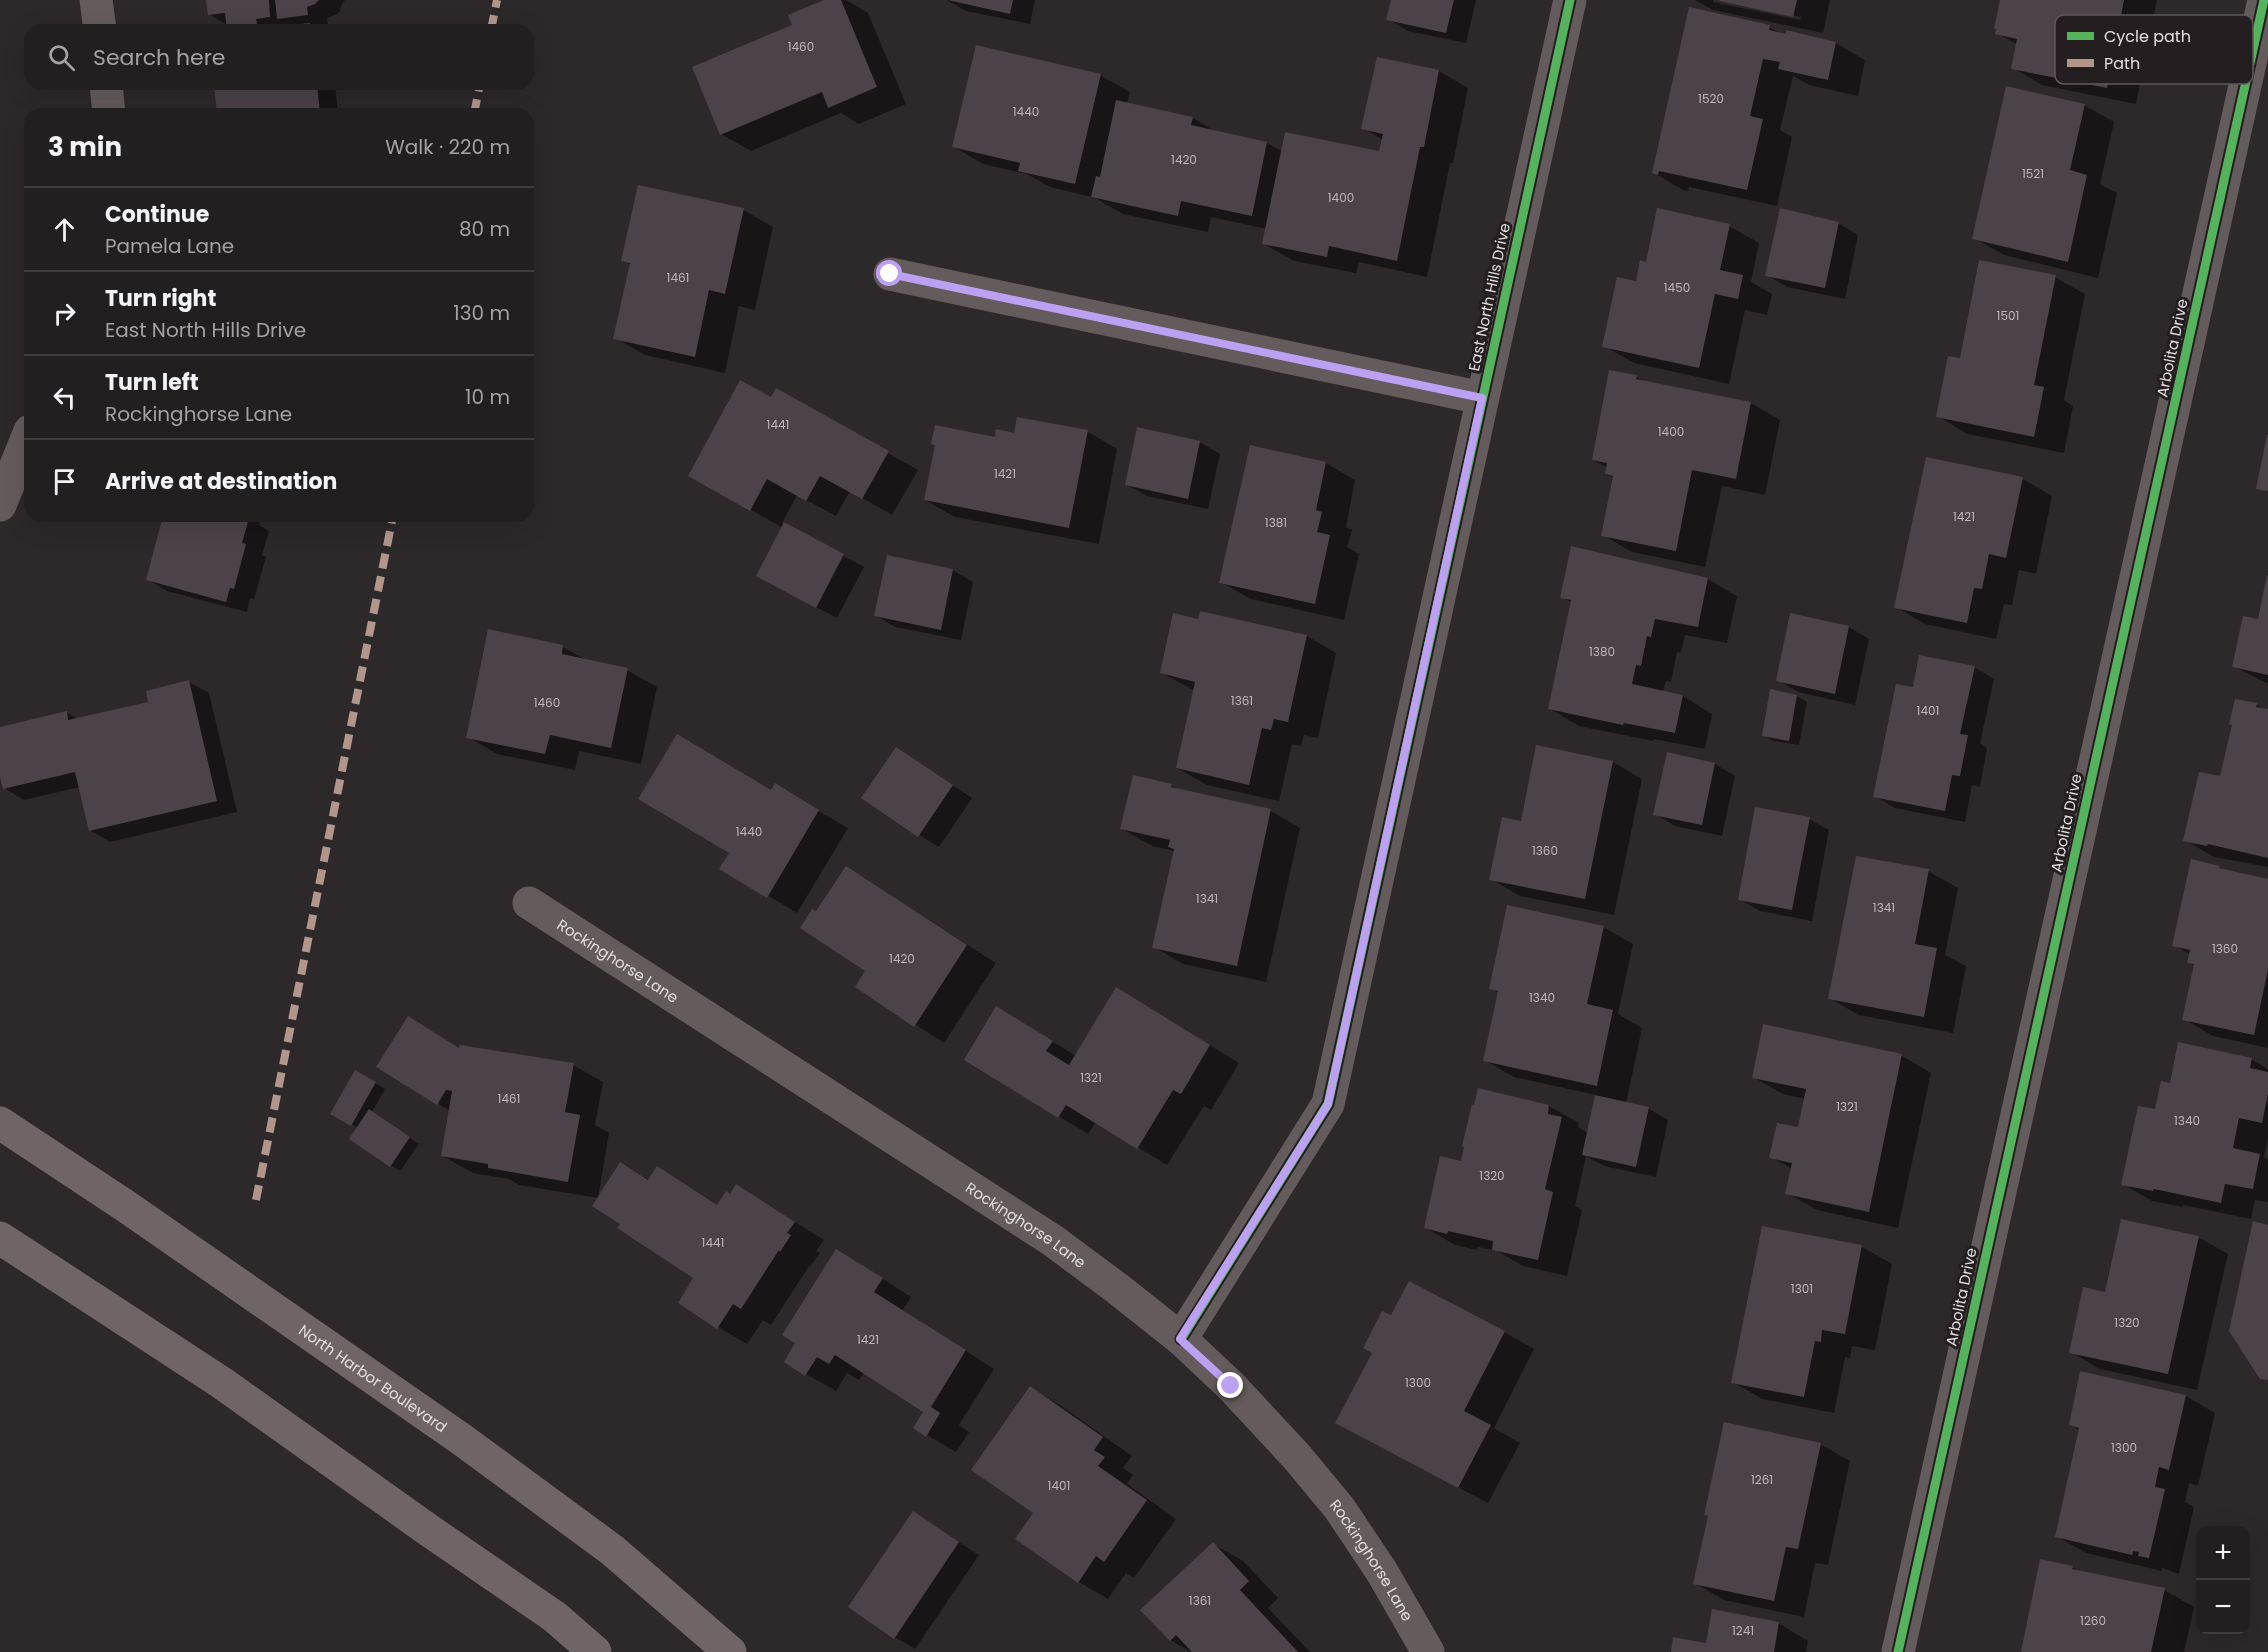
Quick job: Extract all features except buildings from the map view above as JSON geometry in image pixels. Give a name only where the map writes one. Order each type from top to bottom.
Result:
[{"type":"main road","name":"North Harbor Boulevard","points":[[0,1123],[137,1214],[461,1438],[612,1550],[729,1652]]},
{"type":"main road","points":[[0,1238],[222,1383],[555,1617],[595,1652]]},
{"type":"street","points":[[96,0],[99,24]]},
{"type":"street","name":"East North Hills Drive","points":[[1180,1339],[1328,1104],[1570,0]]},
{"type":"street","name":"Arbolita Drive","points":[[2253,50],[2264,0]]},
{"type":"street","name":"Arbolita Drive","points":[[1898,1652],[2245,84]]},
{"type":"street","points":[[106,90],[108,108]]},
{"type":"street","points":[[890,274],[1482,398]]},
{"type":"street","points":[[0,505],[24,445]]},
{"type":"street","name":"Rockinghorse Lane","points":[[529,903],[1052,1240],[1180,1339],[1231,1386],[1297,1457],[1340,1509],[1382,1572],[1428,1652]]},
{"type":"marked path","points":[[492,24],[497,0]]},
{"type":"marked path","points":[[475,108],[479,90]]},
{"type":"marked path","points":[[256,1200],[392,522]]},
{"type":"cycle path","points":[[1181,1339],[1328,1104],[1570,0]]},
{"type":"cycle path","points":[[2253,50],[2264,0]]},
{"type":"cycle path","points":[[1898,1652],[2245,84]]},
{"type":"route","points":[[890,274],[1482,398],[1328,1104],[1180,1339],[1231,1386]]}]
